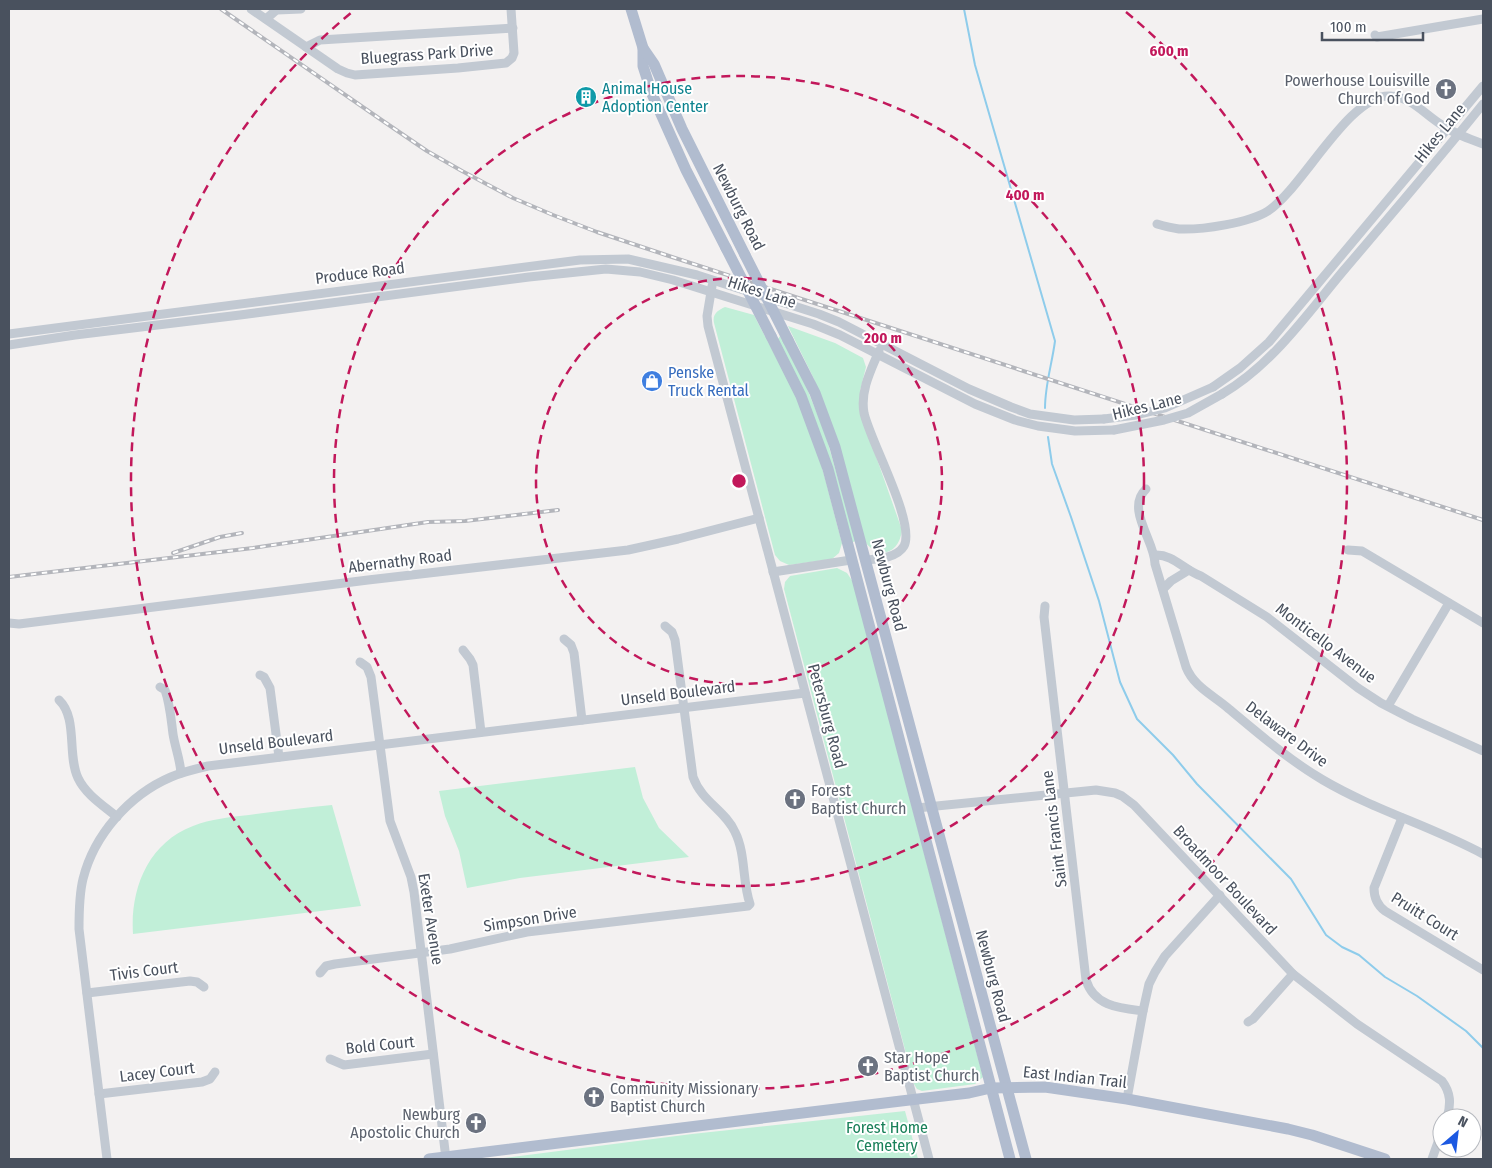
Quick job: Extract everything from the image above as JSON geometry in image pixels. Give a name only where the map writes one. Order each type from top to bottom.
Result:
[{"type":"main road","name":"Newburg Road","points":[[631,9],[643,48],[643,66],[668,132],[801,396],[828,468],[1010,1159]]},
{"type":"main road","name":"Newburg Road","points":[[643,48],[654,64],[682,128],[815,393],[835,447],[1026,1159]]},
{"type":"main road","name":"East Indian Trail","points":[[429,1159],[969,1093],[991,1088],[1045,1087],[1127,1099],[1304,1133],[1385,1159]]},
{"type":"street","name":"Bluegrass Park Drive","points":[[251,9],[338,69],[350,74],[504,64],[510,61],[514,53],[511,9]]},
{"type":"street","points":[[266,19],[277,10],[301,9]]},
{"type":"street","points":[[1375,36],[1483,19]]},
{"type":"street","points":[[306,47],[320,40],[513,28]]},
{"type":"street","name":"Hikes Lane","points":[[714,281],[819,314],[969,389],[1030,414],[1074,420],[1104,419],[1136,415],[1165,408],[1213,387],[1240,368],[1269,342],[1483,86]]},
{"type":"street","points":[[1157,224],[1181,229],[1208,228],[1243,221],[1267,212],[1285,197],[1358,109],[1374,99],[1391,96],[1404,98],[1448,129],[1483,144]]},
{"type":"street","name":"Hikes Lane","points":[[710,291],[813,324],[840,335],[975,404],[1015,420],[1038,426],[1075,430],[1114,430],[1164,420],[1188,413],[1222,394],[1246,378],[1280,347],[1483,104]]},
{"type":"street","name":"Produce Road","points":[[9,334],[580,260],[628,259],[682,271],[714,281]]},
{"type":"street","name":"Produce Road","points":[[9,345],[588,270],[606,269],[640,272],[710,291]]},
{"type":"street","name":"Petersburg Road","points":[[714,281],[710,291],[707,316],[708,326],[928,1159]]},
{"type":"street","points":[[866,560],[884,558],[897,553],[904,547],[906,540],[902,513],[864,414],[864,390],[882,344]]},
{"type":"street","name":"Delaware Drive","points":[[1146,489],[1139,497],[1138,505],[1149,544],[1155,555],[1154,564],[1186,667],[1197,685],[1226,706],[1295,763],[1324,781],[1402,818],[1450,837],[1483,854]]},
{"type":"street","name":"Abernathy Road","points":[[9,623],[41,621],[628,550],[759,518]]},
{"type":"street","points":[[1348,550],[1362,551],[1483,623]]},
{"type":"street","name":"Monticello Avenue","points":[[1155,555],[1164,554],[1267,617],[1358,688],[1388,706],[1412,720],[1483,751]]},
{"type":"street","points":[[773,572],[851,560]]},
{"type":"street","points":[[1163,589],[1171,581],[1188,570]]},
{"type":"street","points":[[1388,706],[1449,603]]},
{"type":"street","name":"Saint Francis Lane","points":[[1045,606],[1044,617],[1064,794],[1088,985],[1093,994],[1105,1004],[1143,1011]]},
{"type":"street","points":[[665,626],[672,632],[675,640],[683,708]]},
{"type":"street","points":[[564,639],[571,645],[574,653],[582,720]]},
{"type":"street","points":[[463,650],[473,665],[481,732]]},
{"type":"street","name":"Exeter Avenue","points":[[360,662],[367,667],[371,677],[390,821],[411,877],[446,1158]]},
{"type":"street","points":[[260,675],[264,677],[270,688],[278,757]]},
{"type":"street","points":[[160,688],[165,690],[169,701],[173,735],[180,758],[181,773]]},
{"type":"street","name":"Unseld Boulevard","points":[[107,1159],[79,928],[80,897],[84,878],[93,853],[117,817],[132,801],[151,788],[181,773],[208,766],[805,693]]},
{"type":"street","points":[[59,700],[65,706],[68,715],[75,769],[78,778],[87,791],[117,817]]},
{"type":"street","name":"Simpson Drive","points":[[320,973],[326,966],[335,964],[458,948],[527,932],[748,906],[750,904],[736,834],[727,820],[703,796],[693,778],[683,708]]},
{"type":"street","name":"Broadmoor Boulevard","points":[[918,808],[1096,790],[1122,796],[1134,805],[1293,974],[1357,1024],[1442,1081],[1450,1097],[1449,1108]]},
{"type":"street","name":"Pruitt Court","points":[[1402,818],[1374,888],[1378,904],[1385,911],[1483,970]]},
{"type":"street","points":[[1127,1099],[1143,1011],[1150,984],[1160,963],[1220,895]]},
{"type":"street","points":[[1248,1022],[1293,974]]},
{"type":"street","name":"Tivis Court","points":[[87,993],[190,981],[197,982],[204,987]]},
{"type":"street","name":"Bold Court","points":[[330,1059],[344,1065],[434,1054]]},
{"type":"street","name":"Lacey Court","points":[[99,1094],[202,1082],[210,1079],[214,1072]]},
{"type":"green space","points":[[725,307],[754,315],[804,414],[820,461],[842,543],[839,553],[832,559],[789,565],[780,561],[775,555],[714,323],[716,313]]},
{"type":"green space","points":[[788,326],[835,343],[863,358],[866,367],[860,391],[860,411],[902,530],[897,545],[892,550],[881,552],[875,550],[863,539],[845,468],[814,379]]},
{"type":"green space","points":[[780,336],[801,374],[825,433],[856,541],[850,543],[778,339]]},
{"type":"green space","points":[[837,568],[847,573],[853,582],[983,1077],[975,1084],[922,1091],[917,1089],[914,1084],[784,589],[785,582],[790,576]]},
{"type":"green space","points":[[635,767],[643,798],[659,828],[689,857],[520,878],[467,888],[459,851],[445,816],[439,791]]},
{"type":"green space","points":[[332,805],[361,906],[133,934],[135,901],[145,870],[153,856],[177,834],[193,826],[221,819]]},
{"type":"green space","name":"Forest Home Cemetery","points":[[905,1111],[918,1159],[496,1159],[692,1134]]},
{"type":"waterway","points":[[964,9],[975,65],[1055,341],[1047,383],[1045,408]]},
{"type":"waterway","points":[[1048,437],[1052,464],[1099,601],[1120,682],[1137,719],[1173,755],[1197,784],[1291,879],[1326,935],[1342,947],[1359,955],[1385,977],[1417,996],[1466,1031],[1483,1048]]},
{"type":"railway","points":[[221,9],[427,151],[513,198],[553,215],[666,255],[1483,520]]},
{"type":"railway","points":[[9,577],[253,548],[428,522],[465,521],[558,510]]},
{"type":"railway","points":[[173,553],[220,537],[242,533]]},
{"type":"place","name":"Powerhouse Louisville Church of God","points":[[1446,89]]},
{"type":"place","name":"Animal House Adoption Center","points":[[586,97]]},
{"type":"place","name":"Penske Truck Rental","points":[[652,381]]},
{"type":"place","name":"Forest Baptist Church","points":[[795,799]]},
{"type":"place","name":"Star Hope Baptist Church","points":[[868,1066]]},
{"type":"place","name":"Community Missionary Baptist Church","points":[[594,1097]]},
{"type":"place","name":"Newburg Apostolic Church","points":[[476,1123]]}]
